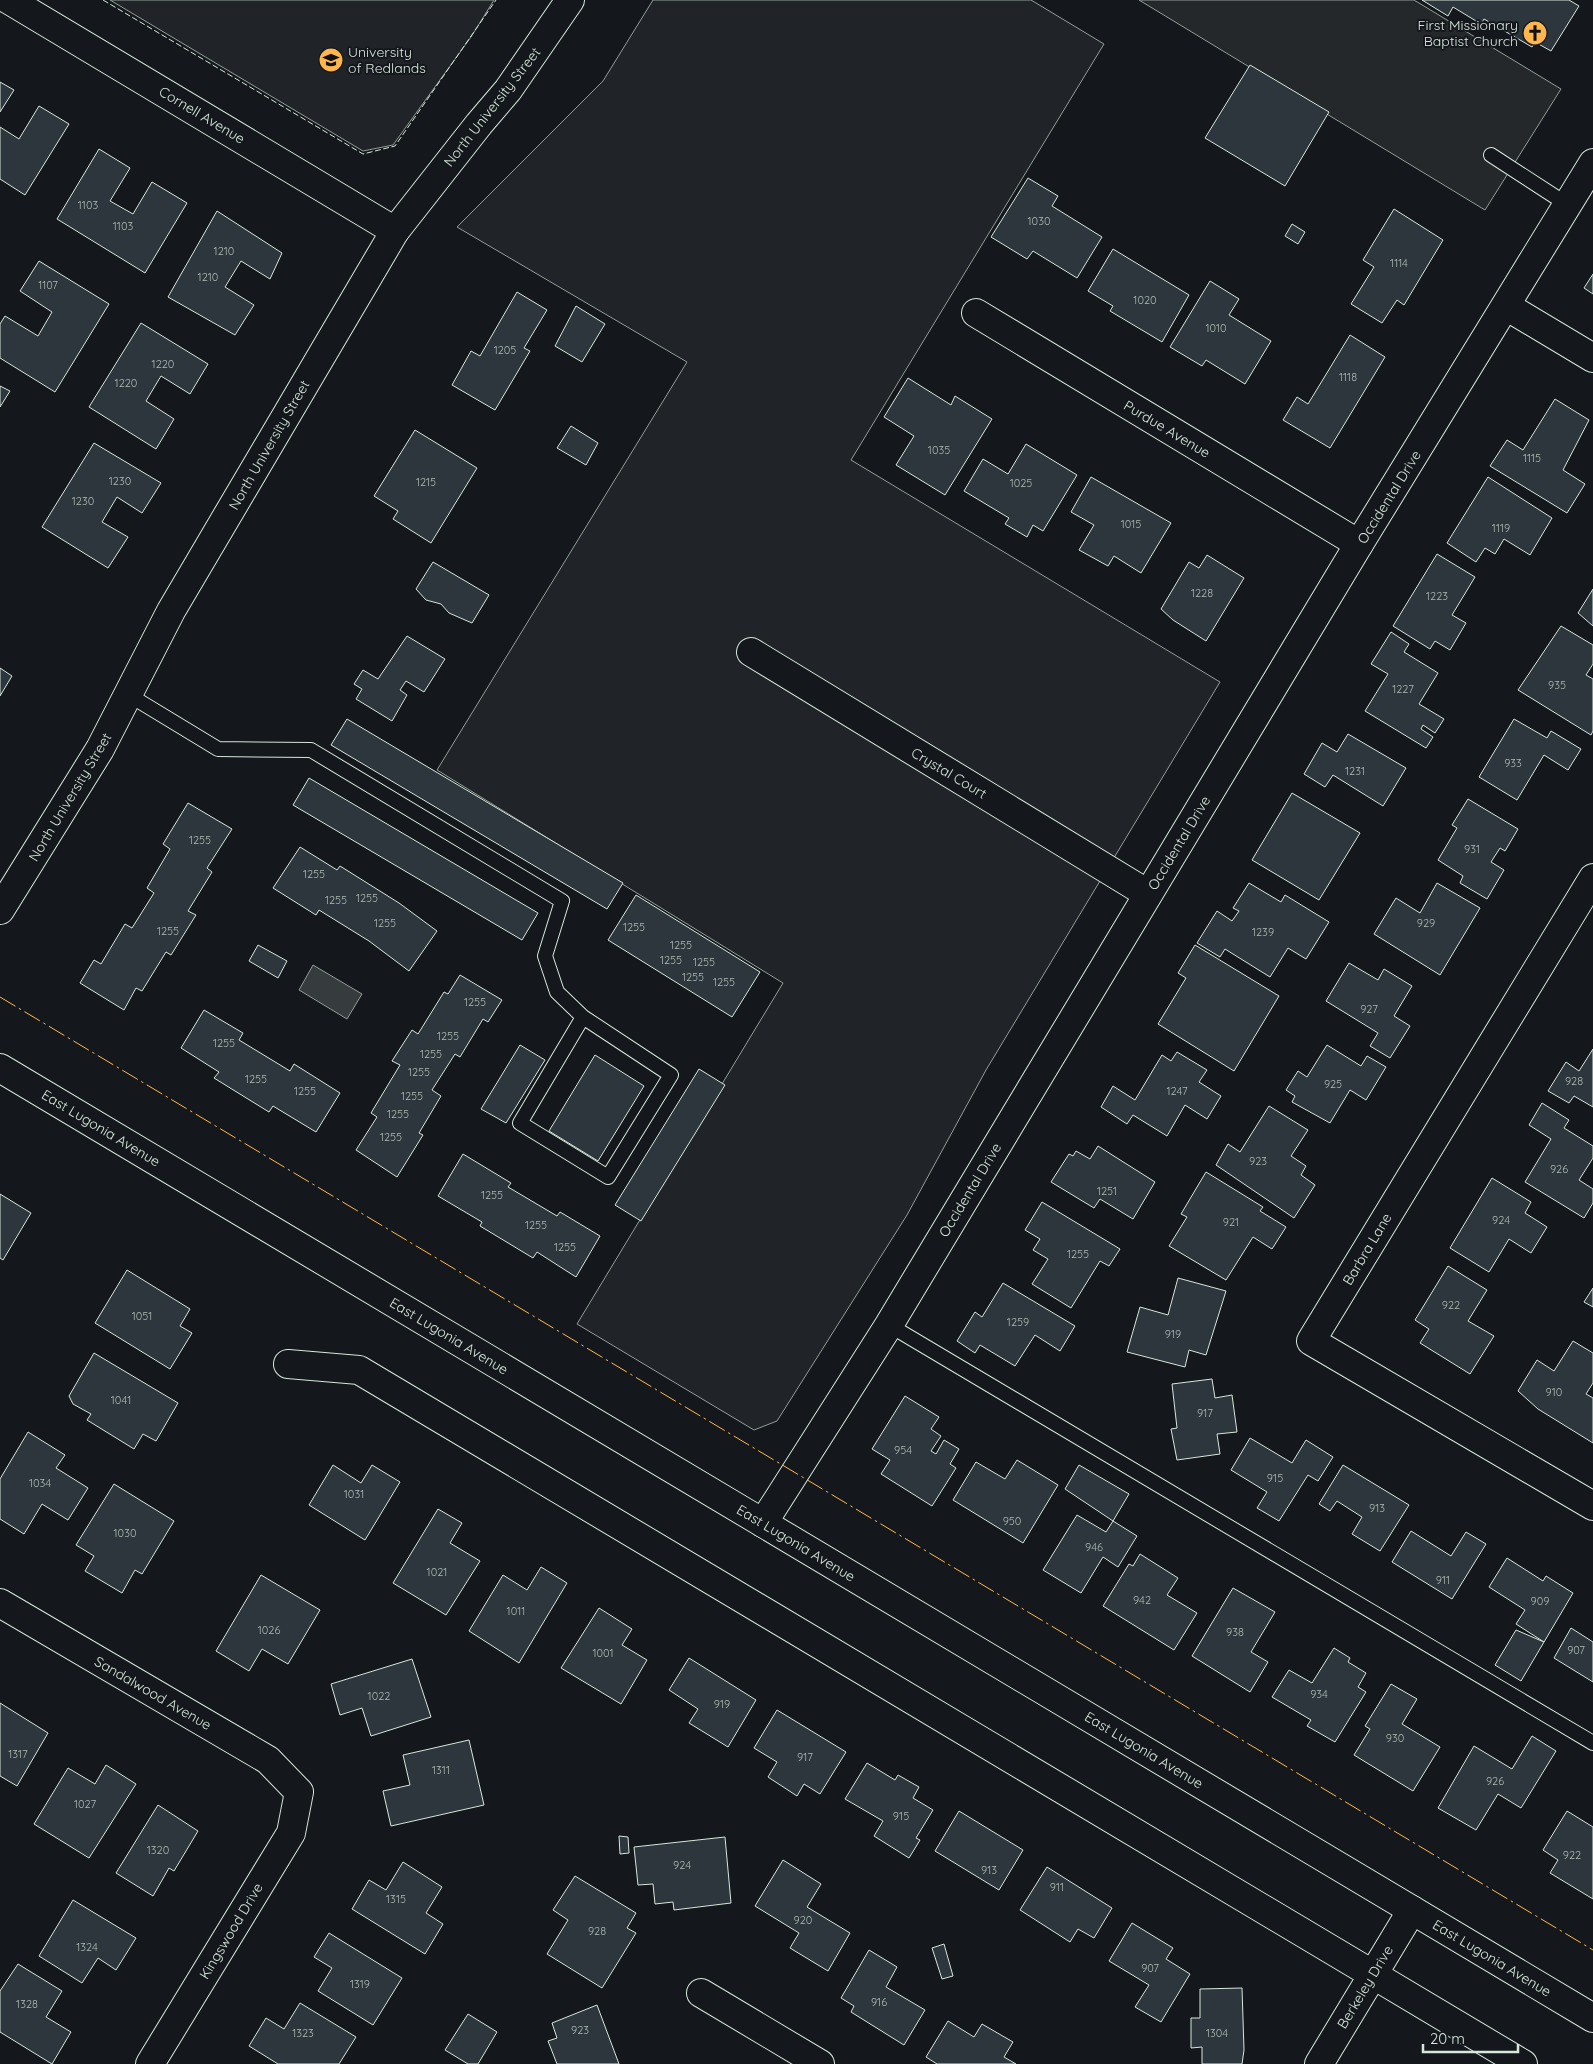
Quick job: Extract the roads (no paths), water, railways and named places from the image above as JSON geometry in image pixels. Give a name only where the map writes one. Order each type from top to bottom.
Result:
[{"type":"street","name":"Cornell Avenue","points":[[9,0],[395,231]]},
{"type":"street","name":"North University Street","points":[[0,910],[100,749],[171,610],[395,231],[478,124],[508,90],[570,0]]},
{"type":"street","name":"Occidental Drive","points":[[763,1523],[889,1325],[1359,544],[1593,163]]},
{"type":"street","points":[[1506,306],[1593,358]]},
{"type":"street","name":"Purdue Avenue","points":[[976,313],[1359,544]]},
{"type":"street","name":"Crystal Court","points":[[751,652],[1148,894]]},
{"type":"street","name":"Barbra Lane","points":[[1593,878],[1311,1341],[1593,1506]]},
{"type":"street","name":"East Lugonia Avenue","points":[[0,1068],[1593,2018]]},
{"type":"street","points":[[288,1364],[360,1370],[1523,2064]]},
{"type":"street","name":"Sandalwood Avenue","points":[[0,1603],[268,1760],[299,1792]]},
{"type":"street","name":"Kingswood Drive","points":[[150,2064],[292,1832],[299,1792]]},
{"type":"street","name":"Berkeley Drive","points":[[1319,2064],[1412,1910]]},
{"type":"street","points":[[701,1993],[820,2064]]},
{"type":"lane","points":[[1491,155],[1568,205]]},
{"type":"lane","points":[[129,695],[218,749],[310,750],[562,901],[545,956],[557,992],[583,1017],[671,1075],[608,1177],[520,1123],[583,1017]]},
{"type":"lane","points":[[889,1325],[1593,1743]]},
{"type":"place","name":"First Missionary Baptist Church","points":[[1535,33]]},
{"type":"place","name":"University of Redlands","points":[[331,60]]}]
